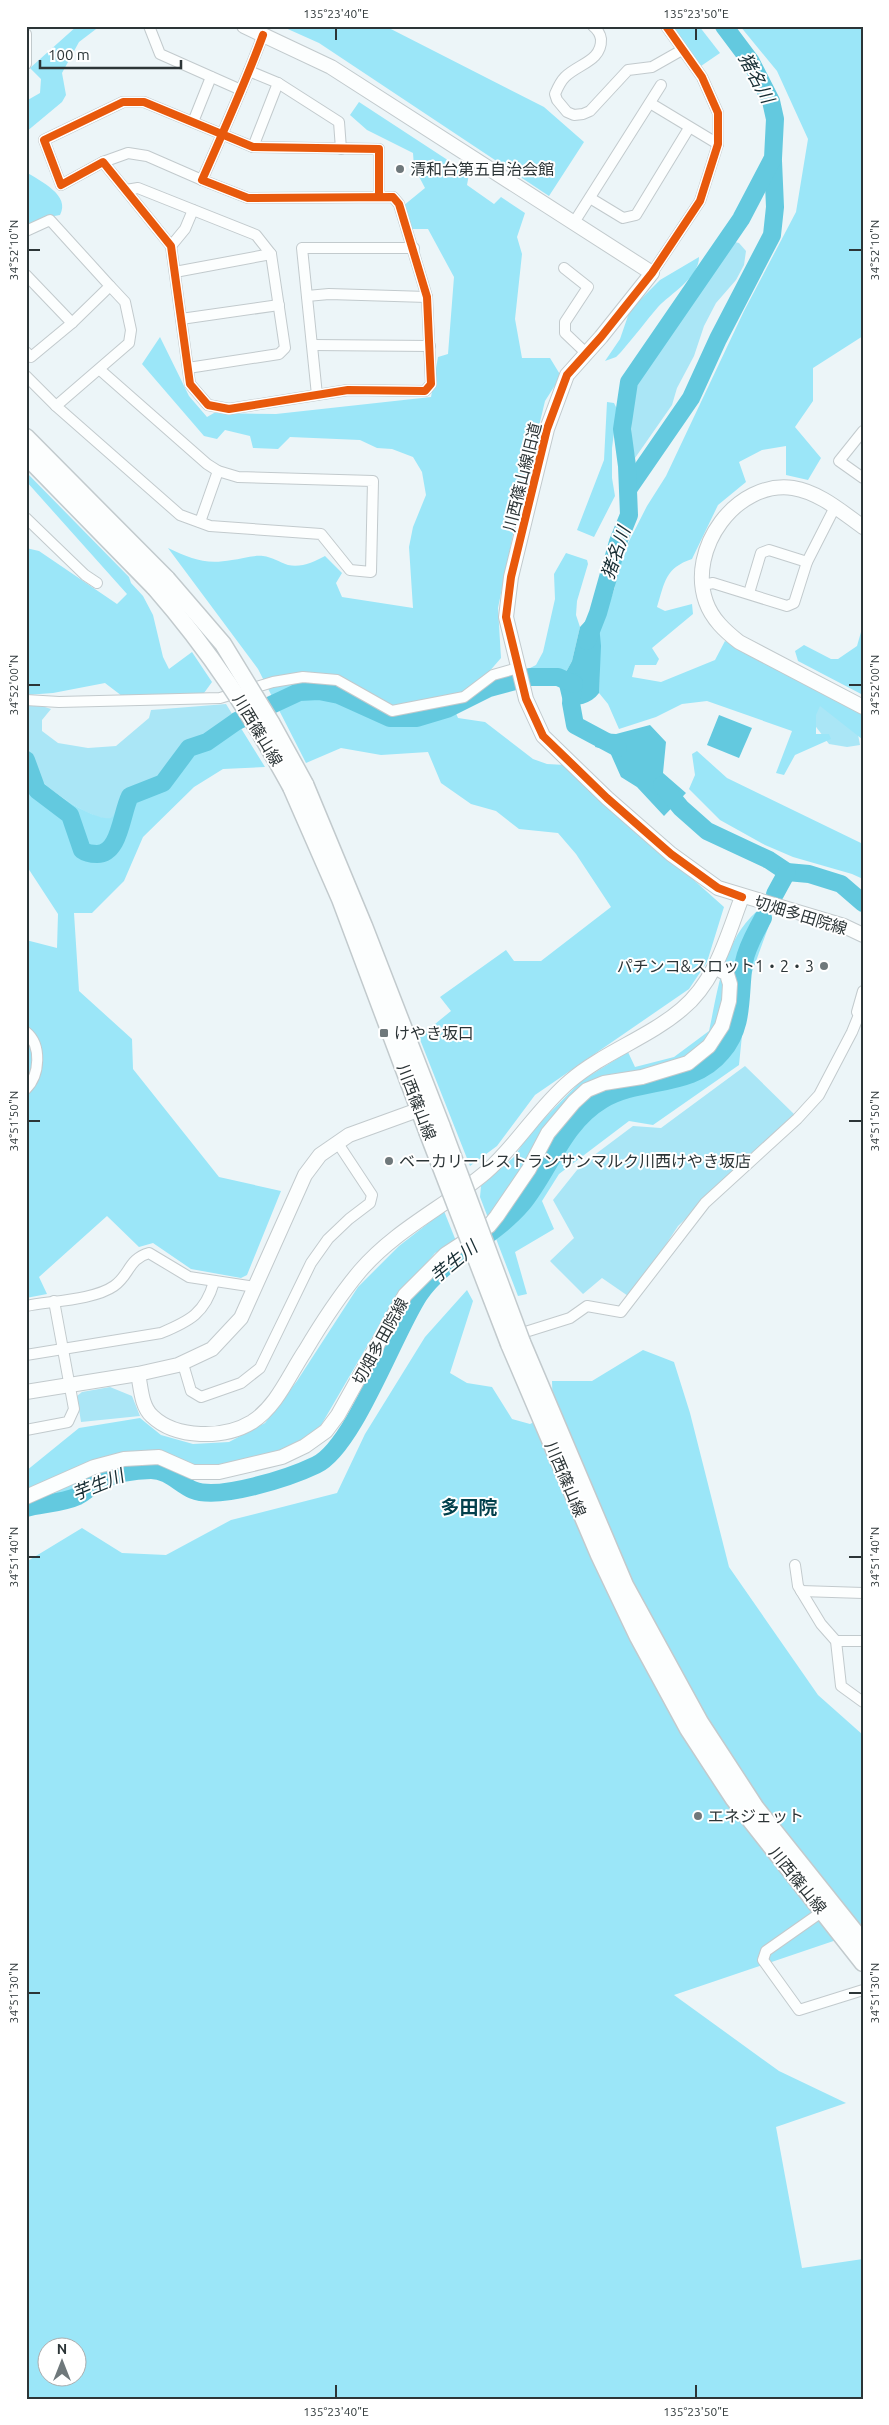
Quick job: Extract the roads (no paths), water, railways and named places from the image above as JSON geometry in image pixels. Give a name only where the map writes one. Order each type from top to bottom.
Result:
[{"type":"main road","name":"川西篠山線","points":[[26,437],[162,584],[223,644],[272,724],[298,785],[364,926],[434,1129],[599,1554],[638,1637],[688,1729],[733,1798],[863,1963]]},
{"type":"main road","name":"川西篠山線","points":[[26,456],[117,547],[162,584]]},
{"type":"main road","name":"川西篠山線","points":[[517,1340],[624,1585],[700,1722],[756,1808],[863,1942]]},
{"type":"street","points":[[149,26],[160,54],[241,90]]},
{"type":"street","points":[[244,26],[331,67],[652,273]]},
{"type":"street","points":[[593,26],[600,36],[601,46],[598,53],[565,76],[559,83],[556,94],[560,105],[567,112],[574,115],[590,111],[628,70],[652,66],[682,50]]},
{"type":"street","name":"川西篠山線旧道","points":[[666,26],[702,77],[718,113],[718,144],[700,202],[652,273],[601,338],[567,375],[547,429],[511,577],[506,617],[526,699],[543,736],[608,798],[671,854],[718,888],[742,897]]},
{"type":"street","points":[[26,34],[26,64]]},
{"type":"street","points":[[202,180],[250,71],[262,35]]},
{"type":"street","points":[[250,71],[278,83],[339,122],[341,149]]},
{"type":"street","points":[[193,122],[211,77]]},
{"type":"street","points":[[253,147],[278,83]]},
{"type":"street","points":[[573,224],[661,85]]},
{"type":"street","points":[[104,162],[171,246],[190,384],[208,405],[229,409],[348,390],[425,391],[431,384],[427,297],[414,248],[399,204],[393,197],[248,198],[146,156],[128,153],[104,162],[61,185],[44,140],[123,102],[144,102],[253,147],[379,149],[379,197]]},
{"type":"street","points":[[650,103],[718,144]]},
{"type":"street","points":[[590,198],[623,218],[636,215],[689,128]]},
{"type":"street","points":[[126,190],[138,188],[256,236],[272,254],[285,348],[279,354],[188,368]]},
{"type":"street","points":[[171,246],[185,229],[194,210]]},
{"type":"street","points":[[26,231],[50,220],[125,302],[131,330],[129,343],[56,406]]},
{"type":"street","points":[[317,395],[302,248],[414,248]]},
{"type":"street","points":[[175,272],[272,254]]},
{"type":"street","points":[[564,268],[588,287],[565,322],[565,333],[586,353]]},
{"type":"street","points":[[26,275],[72,323]]},
{"type":"street","points":[[28,357],[72,323],[110,286]]},
{"type":"street","points":[[307,296],[329,294],[427,297]]},
{"type":"street","points":[[181,319],[279,305]]},
{"type":"street","points":[[313,345],[430,346]]},
{"type":"street","points":[[26,376],[56,406],[180,515],[210,526],[321,534],[350,570],[370,572],[373,481],[238,477],[218,471],[207,464],[99,369]]},
{"type":"street","points":[[863,431],[839,461],[863,478]]},
{"type":"street","points":[[200,522],[218,471]]},
{"type":"street","points":[[863,527],[835,507],[806,491],[793,488],[766,490],[741,501],[724,518],[710,544],[703,568],[705,601],[724,630],[739,642],[863,707]]},
{"type":"street","points":[[703,585],[713,583],[787,606],[794,603],[807,562],[835,507]]},
{"type":"street","points":[[26,518],[85,575],[97,583]]},
{"type":"street","points":[[749,593],[761,553],[769,550],[807,562]]},
{"type":"street","points":[[26,700],[59,702],[220,698],[273,682],[303,677],[337,680],[392,711],[464,697],[493,675],[520,676]]},
{"type":"street","name":"切畑多田院線","points":[[26,1497],[74,1478],[94,1467],[124,1459],[159,1457],[194,1472],[219,1472],[282,1457],[306,1446],[326,1431],[338,1415],[405,1295],[446,1254],[489,1226],[530,1170],[548,1133],[574,1102],[587,1090],[604,1083],[642,1077],[688,1063],[709,1046],[722,1026],[729,1001],[730,984],[727,974],[715,967],[742,897],[844,926],[863,935]]},
{"type":"street","points":[[138,1374],[144,1403],[152,1416],[182,1432],[203,1435],[228,1432],[252,1422],[278,1395],[305,1350],[360,1271],[384,1247],[406,1228],[484,1174],[504,1156],[543,1107],[570,1082],[589,1067],[683,1009],[699,991],[715,967]]},
{"type":"street","points":[[852,1032],[863,991]]},
{"type":"street","points":[[517,1340],[570,1318],[587,1306],[621,1312],[705,1203],[797,1118],[819,1095],[852,1032],[863,1006]]},
{"type":"street","points":[[26,1032],[30,1034],[38,1056],[32,1083],[26,1089]]},
{"type":"street","points":[[26,1392],[138,1374],[183,1364],[212,1350],[241,1318],[305,1175],[320,1155],[350,1135],[426,1107]]},
{"type":"street","points":[[183,1364],[191,1392],[201,1396],[241,1382],[260,1368],[311,1264],[328,1239],[348,1219],[370,1203],[372,1195],[337,1142]]},
{"type":"street","points":[[26,1306],[100,1293],[114,1286],[138,1256],[149,1253],[189,1277],[255,1287]]},
{"type":"street","points":[[26,1355],[161,1332],[181,1325],[198,1313],[209,1298],[214,1282]]},
{"type":"street","points":[[26,1430],[68,1422],[74,1409],[54,1301]]},
{"type":"street","points":[[795,1565],[798,1586],[822,1624],[836,1641],[841,1686],[863,1702]]},
{"type":"street","points":[[801,1591],[863,1594]]},
{"type":"street","points":[[836,1641],[863,1641]]},
{"type":"street","points":[[823,1911],[766,1951],[763,1960],[799,2010],[863,1990]]},
{"type":"waterway","name":"猪名川","points":[[587,641],[598,613],[618,542],[629,515],[627,466],[622,429],[629,382],[741,219],[773,158],[775,119],[771,101],[751,62],[724,26]]},
{"type":"waterway","points":[[629,488],[691,398],[718,339],[772,235],[775,207],[773,161]]},
{"type":"waterway","points":[[26,760],[37,790],[70,815],[82,850],[97,854],[105,852],[115,840],[130,796],[163,783],[189,748],[207,742],[237,721],[299,692],[319,691],[339,695],[390,718],[417,718],[447,709],[489,688],[530,677],[558,677],[574,684]]},
{"type":"waterway","name":"猪名川","points":[[574,682],[571,703],[575,725],[618,748]]},
{"type":"waterway","name":"猪名川","points":[[662,785],[681,808],[707,831],[769,860],[787,872],[809,874],[841,884],[863,903]]},
{"type":"waterway","name":"芋生川","points":[[775,894],[787,872]]},
{"type":"waterway","name":"芋生川","points":[[26,1508],[72,1498],[97,1483],[118,1474],[138,1471],[151,1470],[163,1472],[193,1490],[205,1493],[237,1490],[273,1481],[305,1470],[316,1465],[330,1454],[344,1437],[358,1414],[419,1295],[441,1270],[497,1228],[522,1204],[532,1191],[566,1134],[588,1110],[602,1100],[617,1093],[696,1072],[710,1064],[722,1052],[729,1042],[738,1021],[745,956],[763,918]]},
{"type":"place","name":"清和台第五自治会館","points":[[400,169]]},
{"type":"place","name":"パチンコ&スロット1・2・3","points":[[824,966]]},
{"type":"place","name":"けやき坂口","points":[[384,1033]]},
{"type":"place","name":"ベーカリーレストランサンマルク川西けやき坂店","points":[[389,1161]]},
{"type":"place","name":"エネジェット","points":[[698,1816]]},
{"type":"district","name":"多田院","points":[[469,1507]]}]
